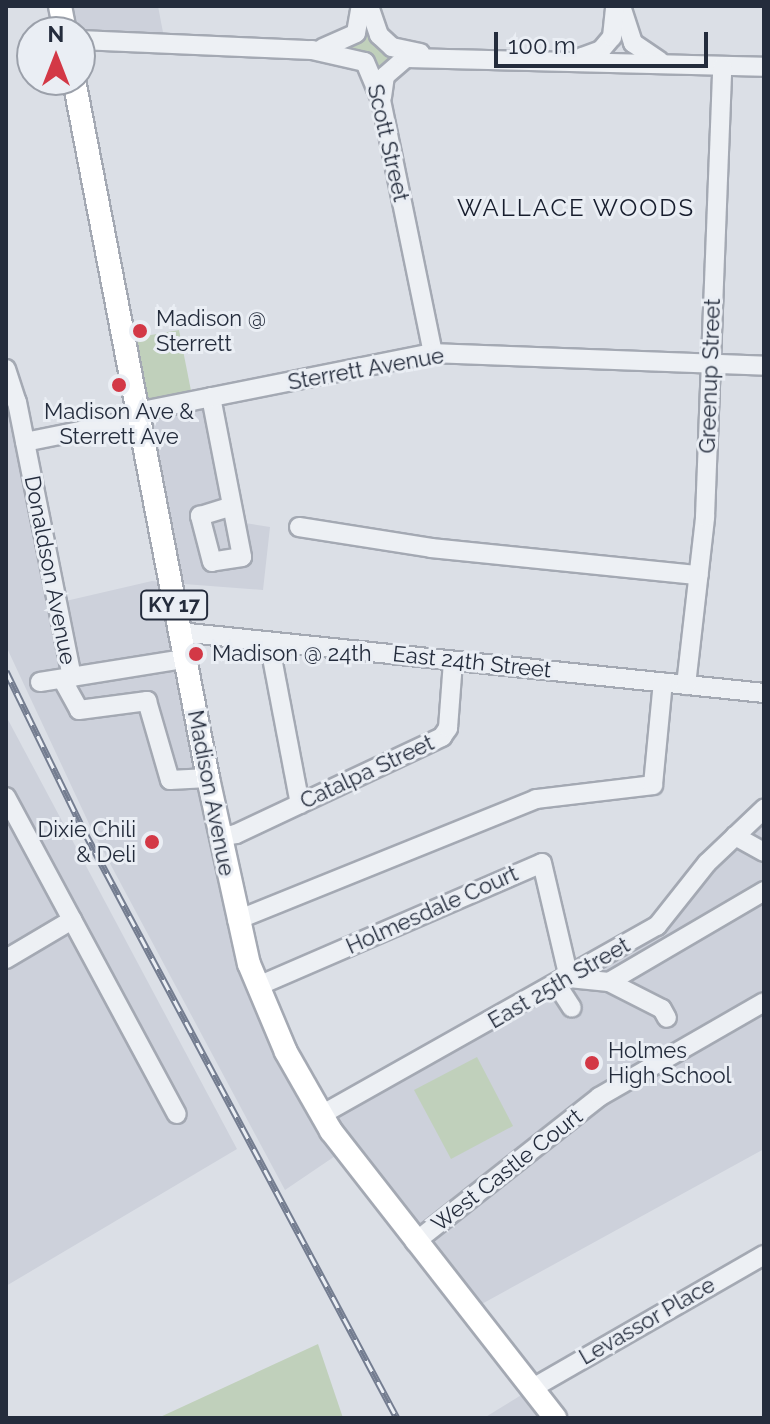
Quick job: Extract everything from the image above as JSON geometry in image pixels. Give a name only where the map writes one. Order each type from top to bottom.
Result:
[{"type":"main road","name":"Madison Avenue","points":[[77,96],[219,837],[237,920],[258,986],[321,1115],[415,1242],[555,1418]]},
{"type":"street","points":[[96,41],[312,50],[344,43],[356,33],[361,6]]},
{"type":"street","points":[[369,6],[379,35],[392,47],[437,56],[764,67]]},
{"type":"street","points":[[563,60],[588,56],[607,44],[618,6]]},
{"type":"street","points":[[618,6],[633,43],[666,64]]},
{"type":"street","name":"Scott Street","points":[[312,50],[365,62],[381,100],[433,353]]},
{"type":"street","points":[[381,100],[385,76],[394,64],[437,56]]},
{"type":"street","name":"Greenup Street","points":[[686,685],[699,575],[722,66]]},
{"type":"street","name":"Sterrett Avenue","points":[[25,442],[129,421],[137,412],[433,353],[764,366]]},
{"type":"street","name":"Donaldson Avenue","points":[[6,369],[25,442],[67,678]]},
{"type":"street","points":[[211,397],[230,507]]},
{"type":"street","points":[[299,527],[431,548],[699,575]]},
{"type":"street","name":"East 24th Street","points":[[179,632],[764,693]]},
{"type":"street","points":[[269,642],[300,804]]},
{"type":"street","points":[[40,682],[184,659]]},
{"type":"street","name":"Catalpa Street","points":[[219,837],[300,804],[442,737],[448,728],[453,661]]},
{"type":"street","points":[[67,678],[79,710],[147,701],[170,780],[208,778]]},
{"type":"street","points":[[237,920],[536,799],[653,785],[663,682]]},
{"type":"street","points":[[6,797],[177,1114]]},
{"type":"street","name":"East 25th Street","points":[[321,1115],[563,981],[667,918],[735,836],[764,809]]},
{"type":"street","points":[[735,836],[764,852]]},
{"type":"street","name":"Holmesdale Court","points":[[258,986],[542,863],[563,981]]},
{"type":"street","points":[[609,982],[764,891]]},
{"type":"street","points":[[6,959],[72,920]]},
{"type":"street","points":[[572,1008],[563,981],[609,982],[662,1009],[667,1018]]},
{"type":"street","name":"West Castle Court","points":[[415,1242],[599,1097],[764,1002]]},
{"type":"street","name":"Levassor Place","points":[[531,1389],[764,1255]]},
{"type":"shaded area","points":[[60,6],[158,6],[165,43],[96,35],[96,16],[62,16]]},
{"type":"shaded area","points":[[6,369],[57,603],[152,581],[170,583],[137,412],[219,396],[245,523],[270,527],[263,590],[171,583],[237,920],[321,1115],[657,926],[764,809],[764,1149],[469,1311],[344,1150],[285,1190],[91,828],[6,646]]},
{"type":"shaded area","points":[[6,716],[237,1149],[6,1286]]},
{"type":"shaded area","points":[[531,1389],[555,1418],[484,1418]]},
{"type":"green space","points":[[372,18],[409,51],[372,75],[341,54],[344,43]]},
{"type":"green space","points":[[179,330],[193,401],[137,412],[123,340]]},
{"type":"green space","points":[[477,1057],[513,1126],[451,1159],[414,1090]]},
{"type":"green space","points":[[318,1344],[343,1418],[158,1418]]},
{"type":"railway","points":[[6,671],[84,831],[397,1418]]},
{"type":"place","name":"Madison @ Sterrett","points":[[140,331]]},
{"type":"place","name":"Madison Ave & Sterrett Ave","points":[[119,385]]},
{"type":"place","name":"Madison @ 24th","points":[[196,654]]},
{"type":"place","name":"Dixie Chili & Deli","points":[[152,842]]},
{"type":"place","name":"Holmes High School","points":[[592,1063]]},
{"type":"district","name":"WALLACE WOODS","points":[[576,208]]}]
